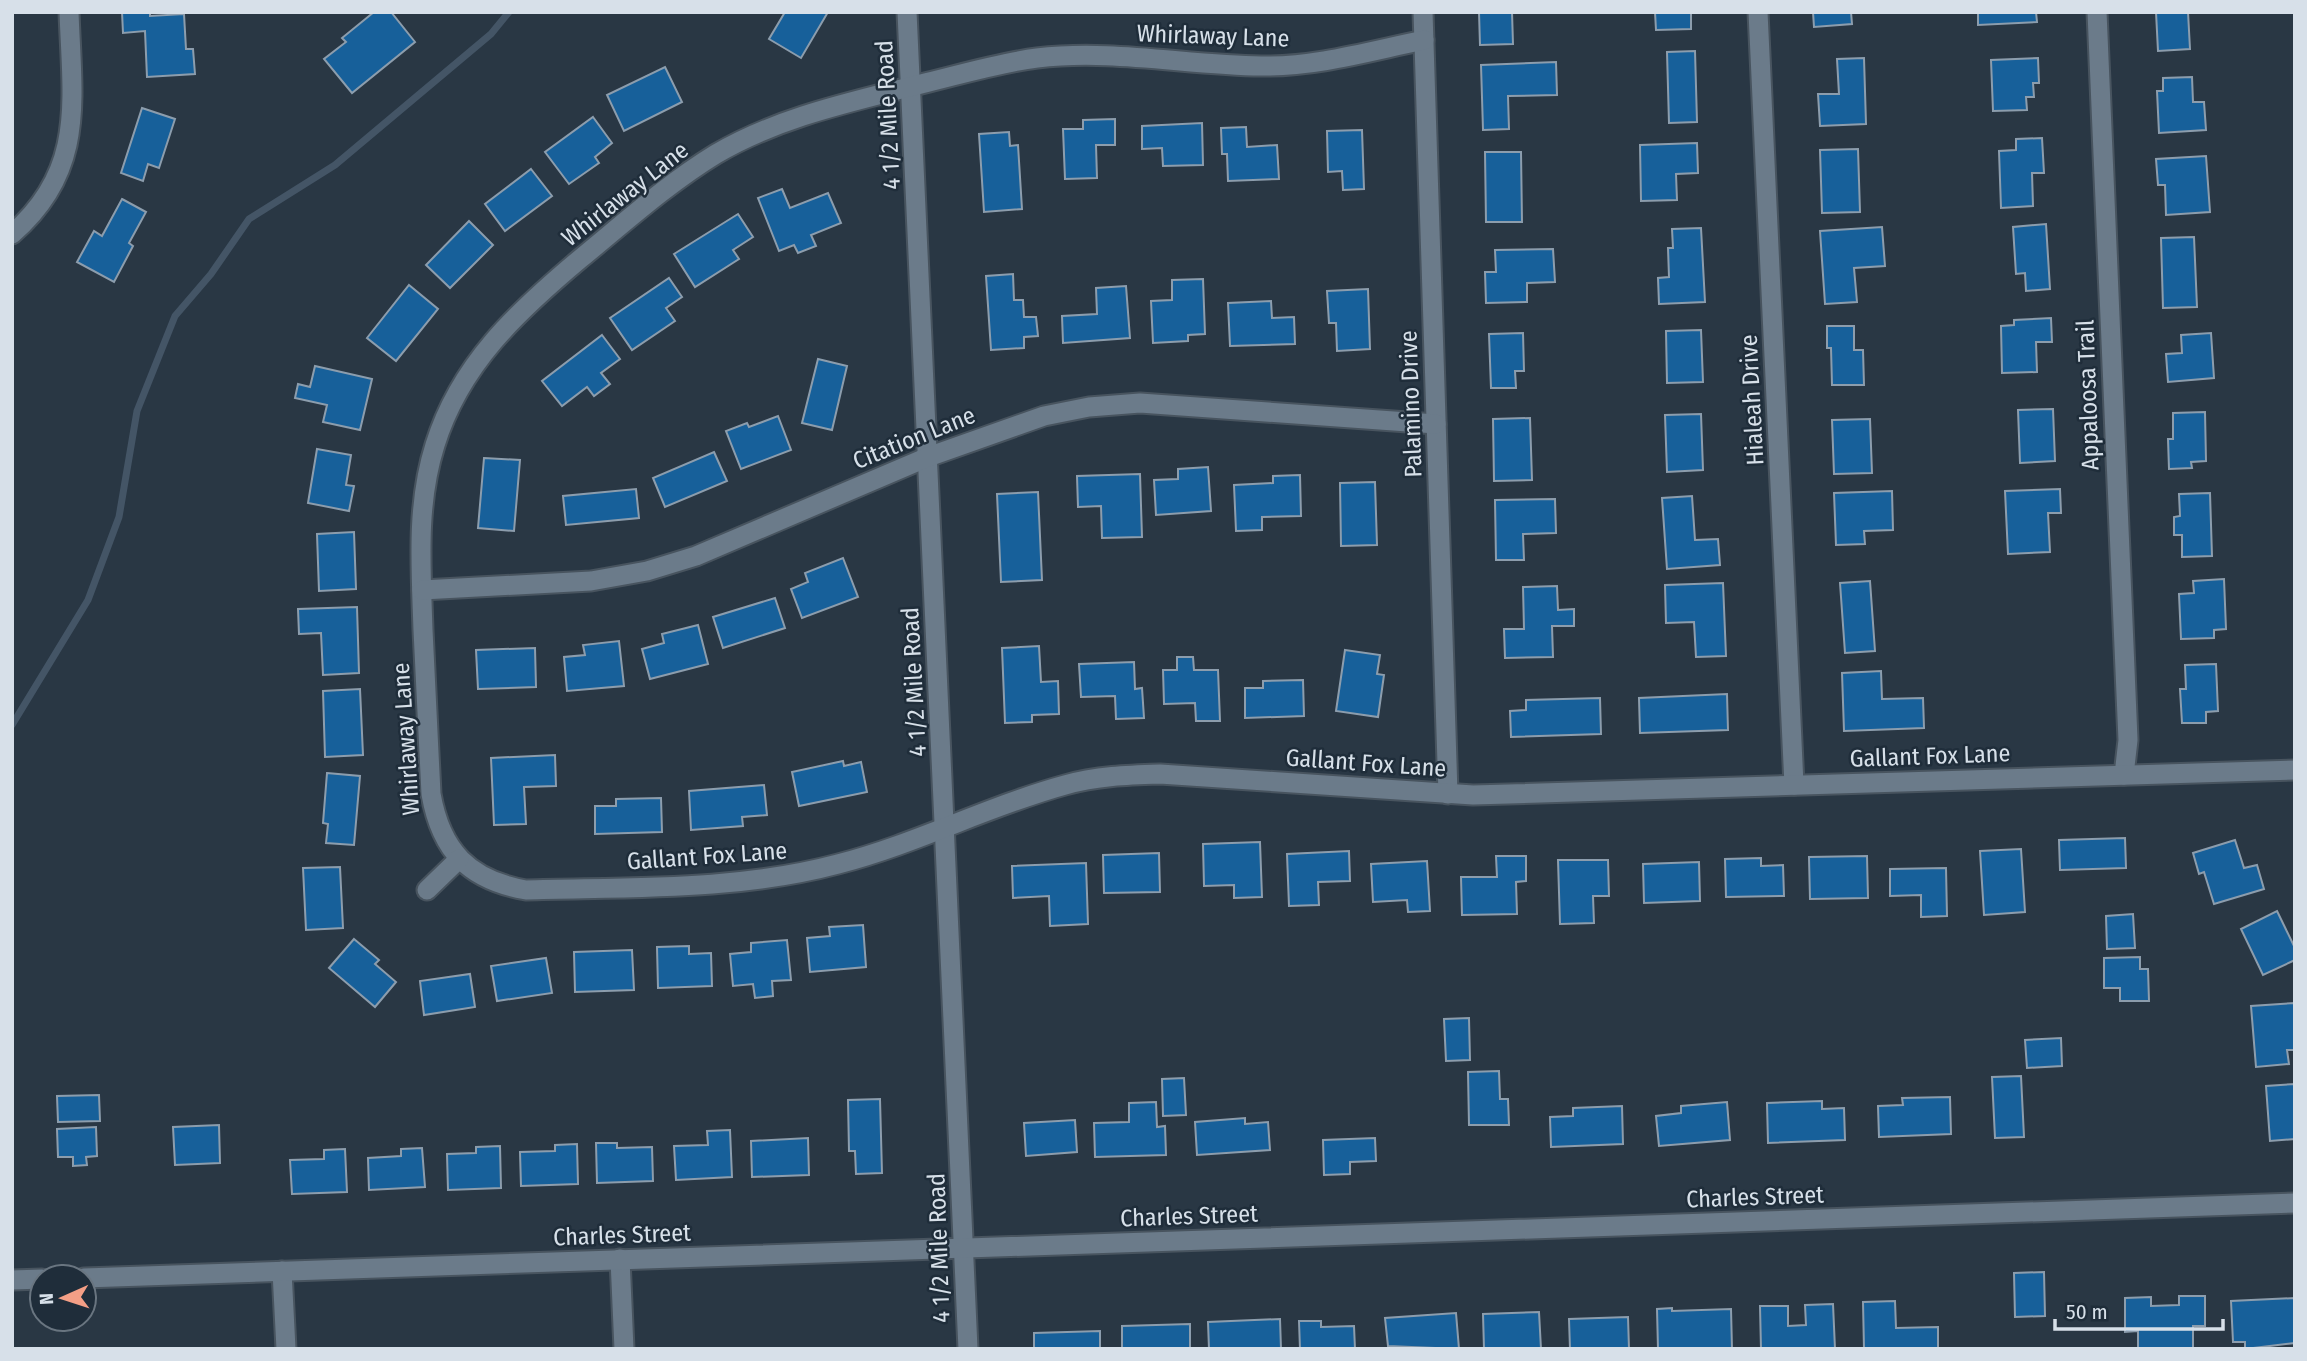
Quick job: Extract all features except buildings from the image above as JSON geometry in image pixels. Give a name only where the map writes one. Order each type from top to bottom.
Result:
[{"type":"street","points":[[12,234],[47,198],[61,170],[70,141],[73,117],[69,12]]},
{"type":"street","name":"4 1/2 Mile Road","points":[[907,12],[968,1349]]},
{"type":"street","name":"Palamino Drive","points":[[1423,12],[1448,793]]},
{"type":"street","name":"Hialeah Drive","points":[[1758,12],[1794,785]]},
{"type":"street","name":"Appaloosa Trail","points":[[2097,12],[2128,740],[2124,775]]},
{"type":"street","name":"Whirlaway Lane","points":[[459,859],[445,841],[435,818],[430,794],[420,531],[425,487],[435,443],[450,406],[472,367],[502,328],[531,300],[674,182],[719,153],[770,128],[823,109],[1038,58],[1083,55],[1267,66],[1317,62],[1423,40]]},
{"type":"street","name":"Citation Lane","points":[[422,590],[591,581],[647,572],[696,556],[928,457],[1044,416],[1089,407],[1140,403],[1436,424]]},
{"type":"street","name":"Gallant Fox Lane","points":[[459,859],[478,874],[501,886],[526,890],[733,883],[787,876],[842,863],[1068,784],[1112,776],[1160,774],[1448,793],[2295,770]]},
{"type":"street","points":[[427,890],[459,859]]},
{"type":"street","name":"Charles Street","points":[[98,1278],[2295,1203]]},
{"type":"street","points":[[621,1259],[624,1349]]},
{"type":"street","points":[[282,1271],[286,1349]]},
{"type":"waterway","points":[[12,725],[88,600],[119,517],[137,411],[175,316],[211,274],[249,219],[335,165],[491,34],[509,12]]}]
